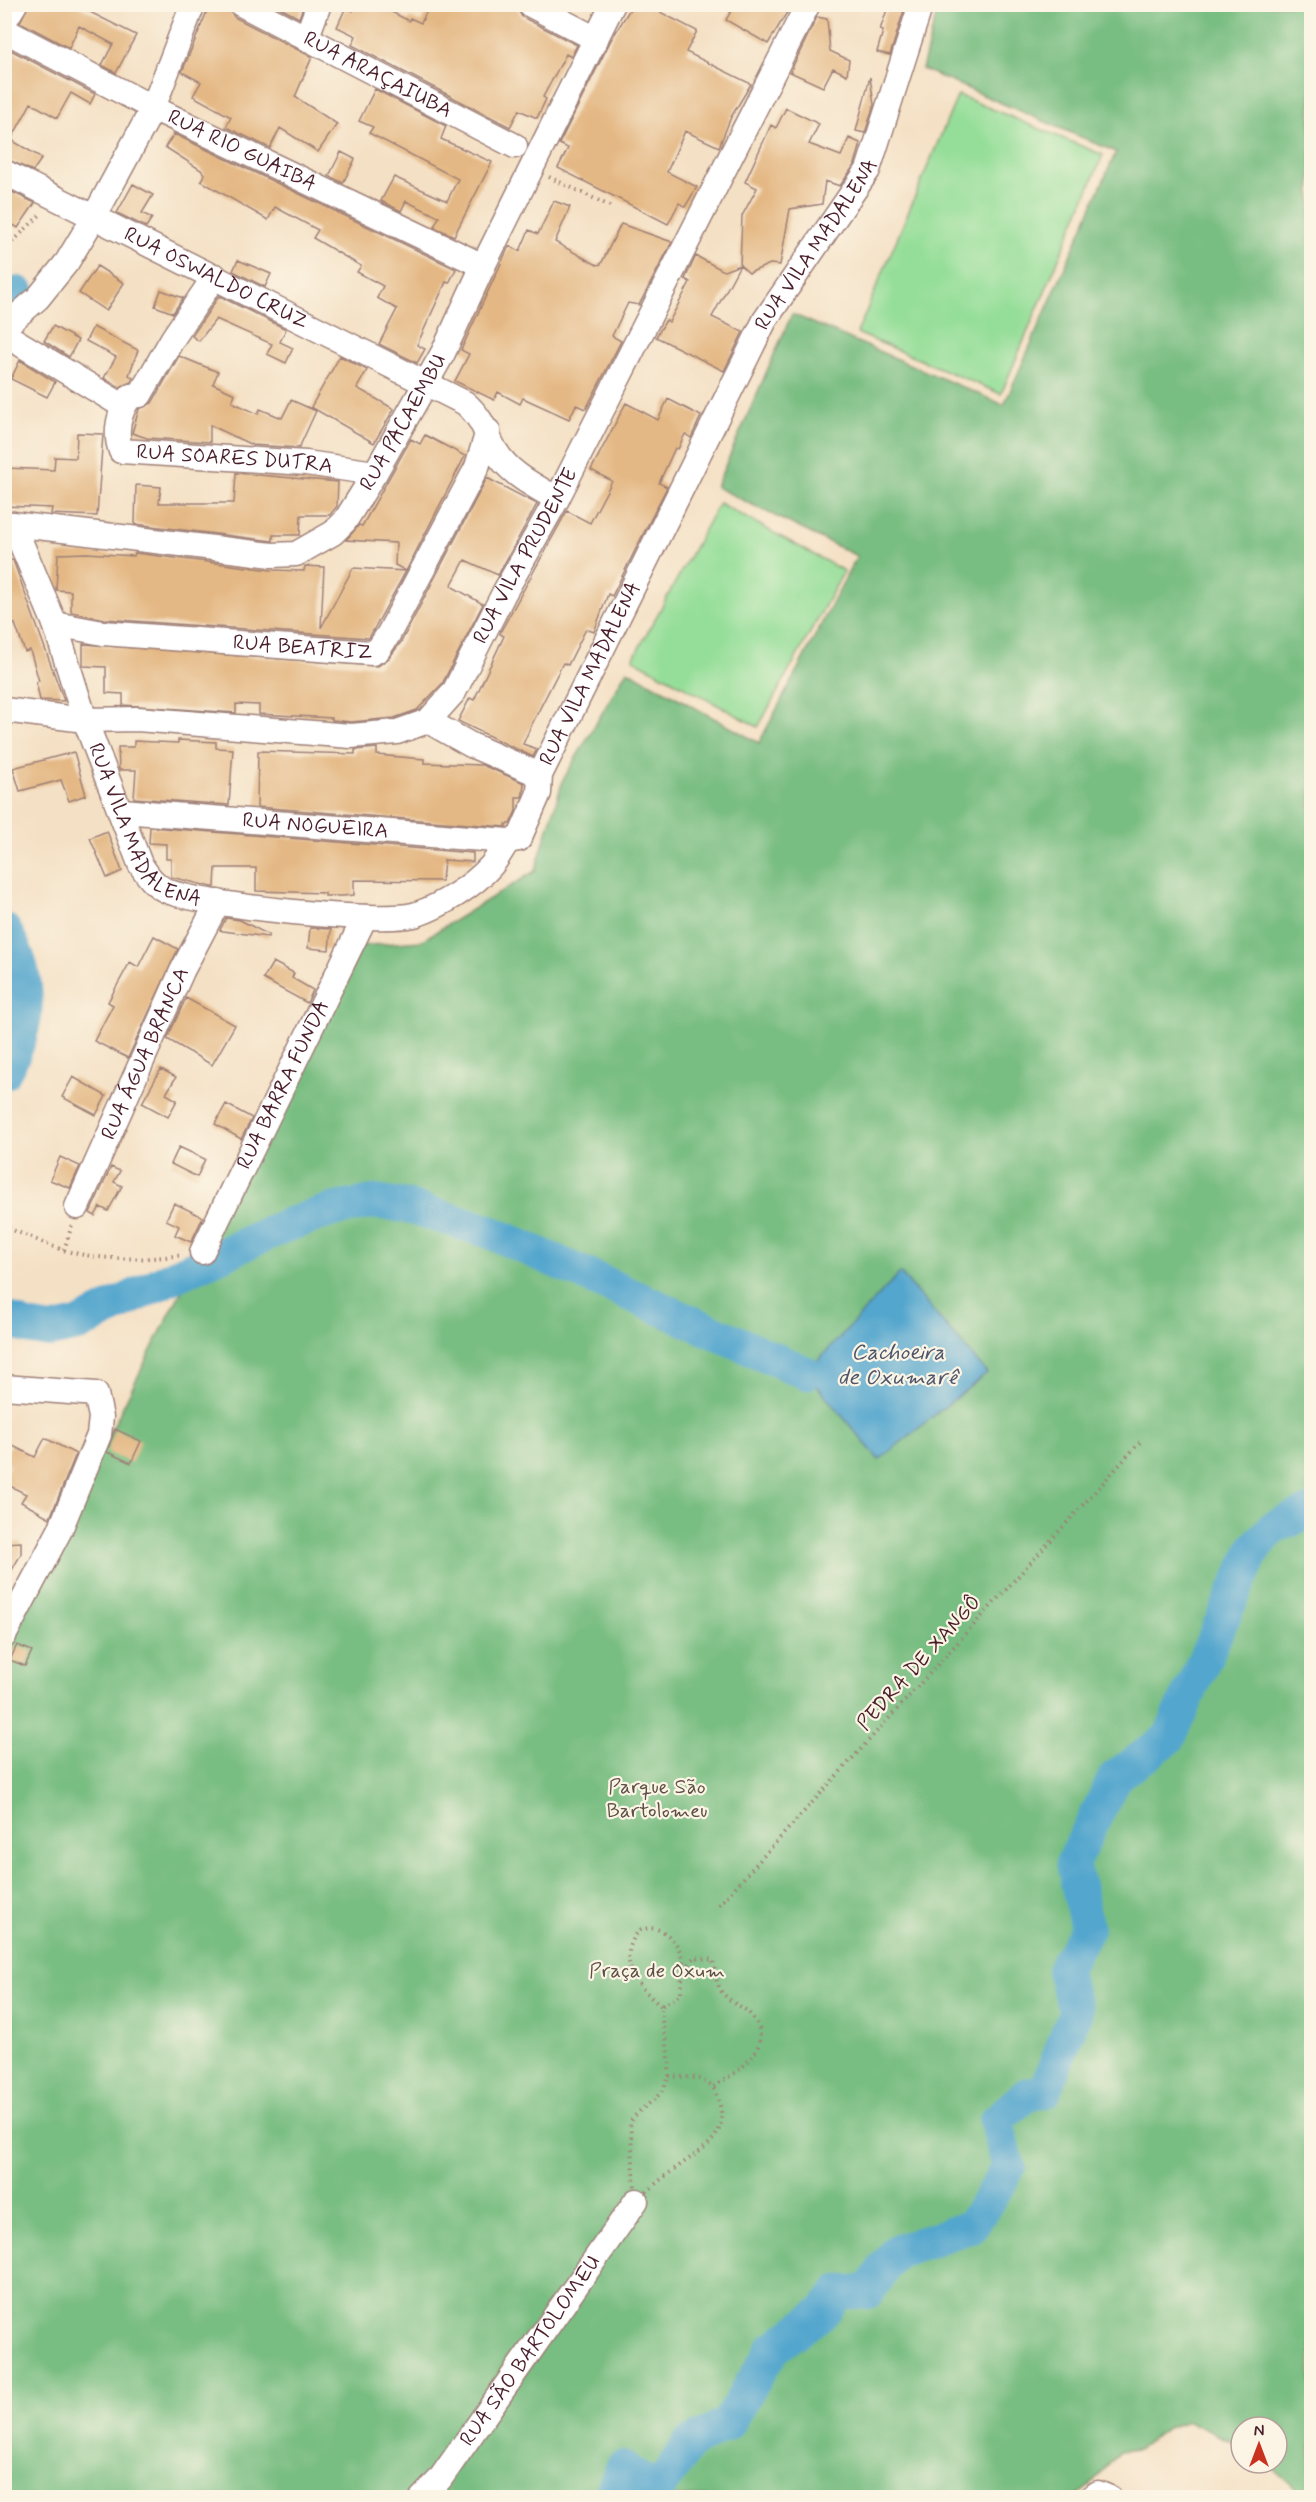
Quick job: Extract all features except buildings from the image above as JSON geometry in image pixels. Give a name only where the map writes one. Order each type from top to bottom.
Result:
[{"type":"street","points":[[4,22],[15,4]]},
{"type":"street","points":[[4,327],[38,298],[67,262],[93,219],[153,108],[193,4]]},
{"type":"street","name":"RUA ARAÇAIUBA","points":[[241,4],[515,146]]},
{"type":"street","points":[[306,39],[319,4]]},
{"type":"street","points":[[529,4],[596,39]]},
{"type":"street","name":"RUA PACAEMBU","points":[[9,524],[272,555],[296,554],[315,545],[345,520],[375,473],[425,385],[613,4]]},
{"type":"street","name":"RUA VILA PRUDENTE","points":[[4,710],[85,720],[136,719],[351,736],[397,732],[428,721],[454,692],[504,593],[557,499],[808,4]]},
{"type":"street","name":"RUA VILA MADALENA","points":[[9,524],[55,624],[85,720],[122,811],[140,864],[152,881],[166,890],[218,902],[365,917],[406,917],[432,907],[490,867],[508,841],[519,839],[530,818],[538,793],[540,775],[765,320],[868,170],[921,4]]},
{"type":"street","name":"RUA RIO GUAIBA","points":[[4,30],[153,108],[483,266]]},
{"type":"street","name":"RUA OSWALDO CRUZ","points":[[4,172],[93,219],[214,276],[425,385]]},
{"type":"street","points":[[4,334],[123,406],[131,396],[140,395],[173,338],[214,276]]},
{"type":"street","points":[[425,385],[465,403],[479,415],[495,450],[506,465],[557,499]]},
{"type":"street","name":"RUA SOARES DUTRA","points":[[123,406],[117,440],[121,451],[306,463],[375,473]]},
{"type":"street","name":"RUA BEATRIZ","points":[[55,624],[103,633],[372,653],[378,650],[388,635],[469,483],[483,453],[488,431]]},
{"type":"street","points":[[428,721],[471,745],[540,775]]},
{"type":"street","name":"RUA NOGUEIRA","points":[[122,811],[508,841]]},
{"type":"street","name":"RUA ÁGUA BRANCA","points":[[77,1207],[182,971],[218,902]]},
{"type":"street","name":"RUA BARRA FUNDA","points":[[202,1252],[365,917]]},
{"type":"street","points":[[4,1387],[96,1394],[101,1417],[99,1435],[60,1530],[4,1636]]},
{"type":"street","name":"RUA SÃO BARTOLOMEU","points":[[422,2498],[440,2479],[636,2201]]},
{"type":"street","points":[[1091,2498],[1098,2493],[1110,2498]]},
{"type":"path","points":[[532,169],[614,208]]},
{"type":"path","points":[[4,250],[56,200]]},
{"type":"path","points":[[4,1224],[10,1229],[64,1250],[98,1256],[134,1258],[202,1252]]},
{"type":"path","name":"PEDRA DE XANGÔ","points":[[719,1905],[1142,1440]]},
{"type":"path","points":[[644,1929],[653,1929],[677,1944],[684,1955],[682,1974],[684,1984],[681,1993],[677,1998],[661,2006],[645,1993],[635,1980],[629,1960],[630,1947],[635,1936],[644,1929]]},
{"type":"path","points":[[682,1974],[694,1957],[713,1960],[723,1994],[746,2011],[757,2026],[758,2045],[752,2059],[735,2074],[713,2086]]},
{"type":"path","points":[[636,2201],[630,2123],[633,2117],[661,2094],[669,2076],[670,2053],[661,2018],[661,2006]]},
{"type":"path","points":[[636,2201],[672,2170],[701,2152],[714,2140],[720,2118],[718,2098],[713,2086],[698,2078],[669,2076]]},
{"type":"green space","name":"Parque São Bartolomeu","points":[[939,5],[1311,5],[1311,2497],[1305,2497],[1280,2475],[1289,2475],[1289,2415],[1229,2415],[1229,2440],[1188,2421],[1167,2428],[1137,2450],[1120,2452],[1091,2485],[1075,2497],[5,2497],[4,1876],[8,1875],[4,1859],[4,1647],[147,1358],[359,946],[421,941],[535,871],[563,780],[627,670],[759,743],[857,556],[716,487],[792,314],[1004,405],[1116,152],[922,69]]},
{"type":"green space","points":[[958,95],[1103,155],[1001,394],[857,333]]},
{"type":"green space","points":[[719,503],[844,571],[758,727],[633,659]]},
{"type":"water","name":"Cachoeira de Oxumarê","points":[[900,1273],[987,1373],[879,1460],[806,1373]]},
{"type":"waterway","points":[[4,303],[18,293]]},
{"type":"waterway","points":[[4,930],[21,965],[26,1001],[20,1037],[4,1073]]},
{"type":"waterway","points":[[4,1317],[27,1327],[50,1331],[78,1325],[170,1278],[287,1225],[332,1210],[373,1202],[407,1206],[490,1232],[806,1373]]},
{"type":"waterway","points":[[610,2498],[622,2468],[658,2489],[689,2444],[727,2424],[773,2349],[823,2312],[840,2292],[868,2292],[895,2252],[972,2226],[1009,2167],[996,2121],[1026,2095],[1045,2091],[1076,2011],[1063,1970],[1087,1929],[1073,1862],[1115,1777],[1169,1738],[1255,1547],[1274,1527],[1312,1511]]},
{"type":"park label","name":"Praça de Oxum","points":[[657,1971]]}]
